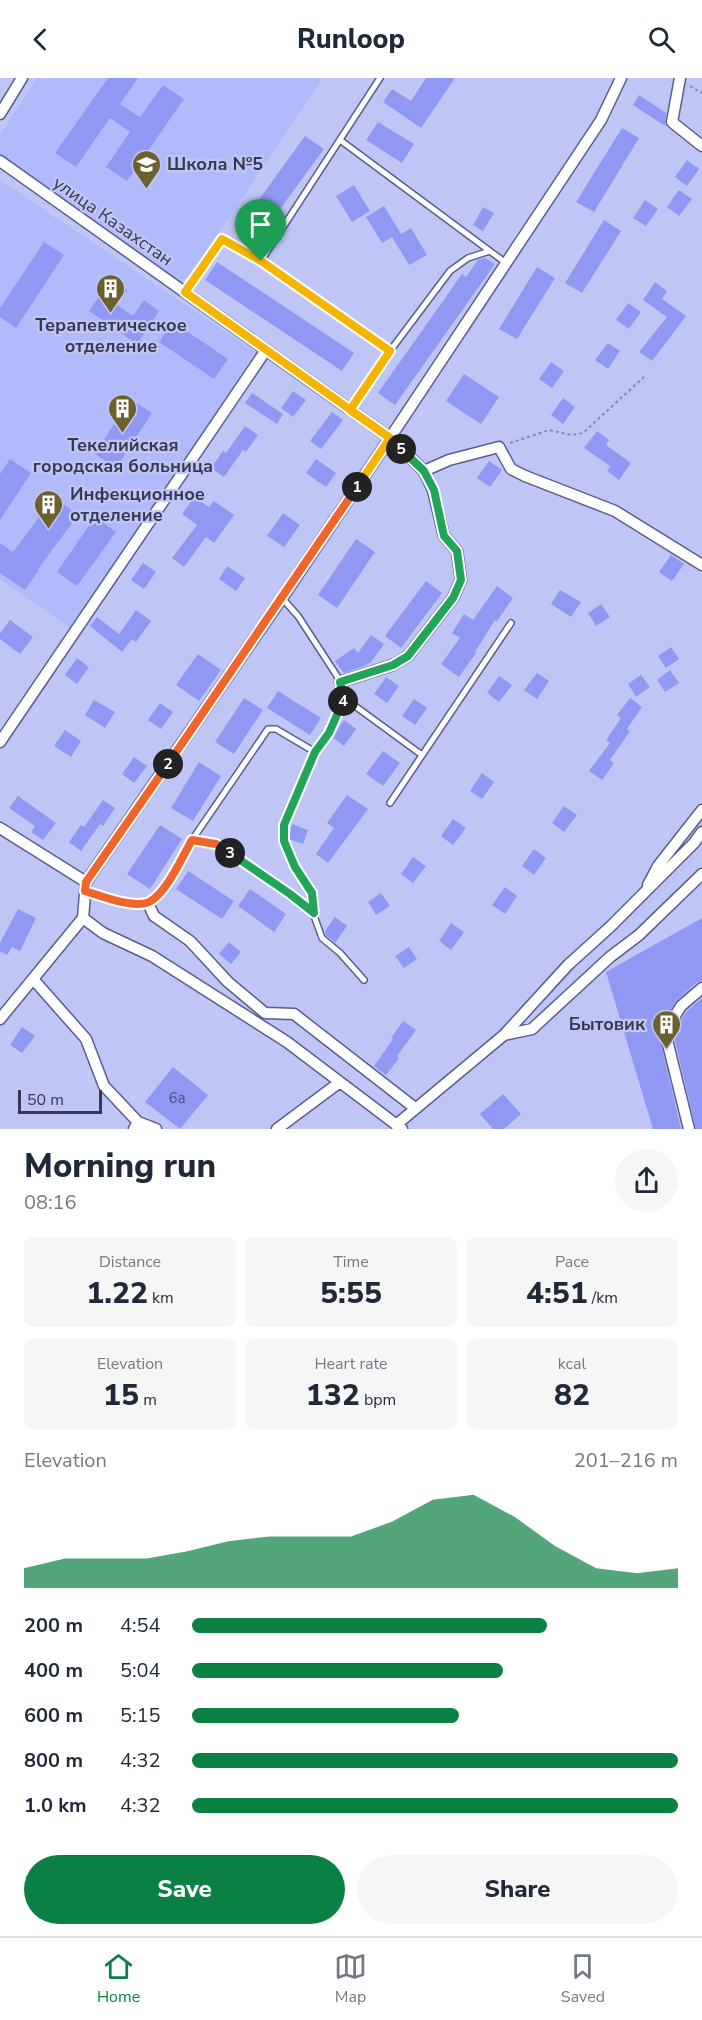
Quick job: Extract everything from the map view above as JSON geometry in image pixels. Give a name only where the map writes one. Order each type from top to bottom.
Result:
[{"type":"street","points":[[0,114],[22,78]]},
{"type":"street","points":[[0,1019],[83,918],[87,884],[506,263],[600,120],[621,78]]},
{"type":"street","points":[[680,78],[672,122],[702,146]]},
{"type":"street","name":"улица Казахстан","points":[[0,161],[390,438],[424,471]]},
{"type":"street","points":[[0,742],[266,350]]},
{"type":"street","points":[[340,682],[393,665],[408,656],[453,598],[461,580],[457,551],[444,536],[434,490],[424,471],[449,460],[499,447],[511,469],[615,511],[702,565]]},
{"type":"street","points":[[643,894],[658,866],[702,810]]},
{"type":"street","points":[[0,828],[87,884]]},
{"type":"street","points":[[83,918],[102,933],[152,956],[287,1042],[399,1127],[415,1108],[504,1035],[568,965],[643,894],[702,832]]},
{"type":"street","points":[[681,856],[702,847]]},
{"type":"street","points":[[504,1035],[532,1029],[610,957],[639,935],[702,874]]},
{"type":"street","points":[[148,903],[154,916],[190,941],[228,982],[265,1013],[294,1014],[415,1108]]},
{"type":"street","points":[[33,979],[86,1039],[104,1086],[136,1125],[156,1129]]},
{"type":"street","points":[[689,1129],[665,1032],[681,1005],[702,988]]},
{"type":"street","points":[[277,1129],[340,1082]]},
{"type":"lane","points":[[261,261],[380,78]]},
{"type":"lane","points":[[340,140],[506,263]]},
{"type":"lane","points":[[185,292],[222,239],[261,261],[390,351]]},
{"type":"lane","points":[[350,410],[390,351],[450,271],[468,258],[490,251]]},
{"type":"lane","points":[[282,598],[298,616],[340,682],[344,698],[329,733],[315,752],[284,825],[284,841],[295,867],[312,893],[314,913],[322,938],[340,953],[364,980]]},
{"type":"lane","points":[[390,803],[511,623]]},
{"type":"lane","points":[[344,698],[423,754]]},
{"type":"lane","points":[[87,884],[111,900],[137,904],[148,903],[159,895],[192,840],[268,729],[276,729],[315,752]]},
{"type":"lane","points":[[192,840],[216,844],[314,913]]},
{"type":"path","points":[[690,85],[702,93]]},
{"type":"path","points":[[499,447],[549,430],[571,435],[583,433],[646,375]]},
{"type":"shaded area","name":"Школа №5","points":[[37,78],[323,78],[188,278],[173,280],[8,165],[0,154],[0,135]]},
{"type":"shaded area","points":[[0,180],[260,355],[78,633],[0,579]]},
{"type":"building","name":"Школа №5","points":[[108,78],[138,78],[120,104],[140,117],[163,85],[184,99],[127,181],[106,167],[130,132],[110,118],[76,167],[55,153]]},
{"type":"building","points":[[426,78],[455,78],[421,128],[383,102],[392,89],[411,101]]},
{"type":"building","points":[[639,95],[666,113],[665,126],[633,105]]},
{"type":"building","points":[[378,122],[414,144],[402,163],[366,140]]},
{"type":"building","points":[[622,128],[639,138],[594,212],[576,202]]},
{"type":"building","points":[[305,136],[324,149],[258,239],[240,226]]},
{"type":"building","points":[[687,160],[699,169],[687,186],[675,177]]},
{"type":"building","points":[[354,185],[370,211],[352,222],[336,196]]},
{"type":"building","points":[[679,190],[692,199],[679,216],[667,207]]},
{"type":"building","points":[[645,200],[658,209],[646,226],[633,218]]},
{"type":"building","points":[[384,206],[401,234],[411,228],[427,255],[409,265],[392,237],[382,243],[366,217]]},
{"type":"building","points":[[483,207],[494,213],[483,231],[473,225]]},
{"type":"building","points":[[604,220],[621,231],[582,293],[565,283]]},
{"type":"building","points":[[44,242],[64,255],[16,328],[0,317],[0,308]]},
{"type":"building","points":[[485,258],[495,264],[395,405],[378,393],[462,274],[466,277],[478,260]]},
{"type":"building","points":[[217,262],[354,353],[342,371],[205,280]]},
{"type":"building","points":[[537,267],[555,278],[517,339],[499,329]]},
{"type":"building","name":"Терапевтическое отделение","points":[[111,279],[127,290],[117,305],[133,316],[144,300],[159,311],[137,344],[89,311]]},
{"type":"building","points":[[655,282],[667,291],[662,299],[686,316],[652,361],[639,352],[667,317],[643,300]]},
{"type":"building","points":[[628,303],[641,312],[629,329],[616,320]]},
{"type":"building","points":[[173,322],[228,359],[214,379],[159,342]]},
{"type":"building","points":[[608,343],[620,351],[608,369],[595,360]]},
{"type":"building","points":[[551,362],[564,371],[552,388],[539,379]]},
{"type":"building","points":[[464,374],[499,397],[481,424],[446,401]]},
{"type":"building","points":[[293,391],[306,400],[293,417],[281,408]]},
{"type":"building","points":[[252,393],[283,414],[277,424],[245,403]]},
{"type":"building","points":[[563,398],[575,407],[563,424],[551,415]]},
{"type":"building","name":"Текелийская городская больница","points":[[130,399],[152,413],[116,468],[95,454]]},
{"type":"building","points":[[332,412],[343,420],[321,449],[310,441]]},
{"type":"building","points":[[245,426],[258,435],[246,452],[243,450],[224,477],[211,468],[223,451],[226,453]]},
{"type":"building","points":[[597,431],[609,440],[606,445],[631,463],[619,480],[607,471],[610,466],[584,448]]},
{"type":"building","name":"Инфекционное отделение","points":[[10,459],[31,473],[0,520],[0,474]]},
{"type":"building","points":[[316,459],[336,473],[326,487],[306,473]]},
{"type":"building","points":[[489,461],[502,470],[490,487],[477,478]]},
{"type":"building","points":[[54,497],[78,515],[25,590],[0,573],[0,543],[13,552]]},
{"type":"building","points":[[194,497],[209,507],[214,501],[234,515],[214,543],[206,537],[184,567],[172,558],[197,525],[182,514]]},
{"type":"building","points":[[283,513],[300,525],[284,547],[267,536]]},
{"type":"building","points":[[95,517],[116,532],[77,586],[57,572]]},
{"type":"building","points":[[356,539],[375,552],[337,608],[318,595]]},
{"type":"building","points":[[671,555],[684,564],[672,581],[659,572]]},
{"type":"building","points":[[143,563],[156,572],[144,589],[131,580]]},
{"type":"building","points":[[227,566],[245,578],[236,591],[219,579]]},
{"type":"building","points":[[426,581],[442,593],[401,648],[385,636]]},
{"type":"building","points":[[497,586],[513,598],[497,621],[495,620],[459,677],[441,664],[460,638],[452,633],[464,614],[473,620]]},
{"type":"building","points":[[560,590],[581,602],[571,617],[551,604]]},
{"type":"building","points":[[601,604],[610,617],[596,626],[588,613]]},
{"type":"building","points":[[136,610],[151,621],[136,642],[132,639],[122,652],[90,626],[97,617],[119,634]]},
{"type":"building","points":[[10,620],[33,637],[20,654],[0,639],[0,633]]},
{"type":"building","points":[[371,635],[384,644],[371,662],[344,673],[335,661],[354,648],[358,653]]},
{"type":"building","points":[[671,647],[679,659],[666,668],[658,656]]},
{"type":"building","points":[[198,654],[221,670],[199,701],[176,685]]},
{"type":"building","points":[[77,658],[89,667],[77,684],[65,675]]},
{"type":"building","points":[[670,670],[679,683],[665,692],[657,680]]},
{"type":"building","points":[[537,673],[549,681],[537,699],[524,690]]},
{"type":"building","points":[[641,675],[650,687],[636,697],[628,684]]},
{"type":"building","points":[[499,676],[512,685],[499,702],[487,693]]},
{"type":"building","points":[[386,677],[399,686],[387,703],[374,694]]},
{"type":"building","points":[[278,691],[321,718],[310,735],[267,708]]},
{"type":"building","points":[[244,698],[263,710],[234,754],[215,742]]},
{"type":"building","points":[[630,698],[642,707],[627,729],[630,731],[610,760],[614,763],[602,780],[589,771],[610,743],[606,740],[621,718],[617,715]]},
{"type":"building","points":[[414,699],[427,708],[415,725],[402,716]]},
{"type":"building","points":[[94,700],[115,712],[105,728],[85,715]]},
{"type":"building","points":[[160,703],[173,712],[161,729],[148,720]]},
{"type":"building","points":[[344,720],[356,729],[344,746],[332,737]]},
{"type":"building","points":[[65,730],[81,741],[71,757],[54,746]]},
{"type":"building","points":[[383,751],[400,763],[383,786],[366,774]]},
{"type":"building","points":[[134,757],[147,766],[134,783],[122,774]]},
{"type":"building","points":[[199,762],[221,776],[193,821],[171,808]]},
{"type":"building","points":[[482,773],[494,782],[482,799],[470,791]]},
{"type":"building","points":[[347,795],[368,809],[328,863],[316,854],[334,828],[327,823]]},
{"type":"building","points":[[18,796],[56,823],[43,840],[31,832],[35,826],[9,808]]},
{"type":"building","points":[[103,800],[115,808],[103,826],[100,824],[81,851],[69,842],[81,825],[84,827]]},
{"type":"building","points":[[564,806],[577,815],[564,832],[552,823]]},
{"type":"building","points":[[453,819],[466,828],[453,845],[441,836]]},
{"type":"building","points":[[292,824],[308,830],[303,844],[289,839]]},
{"type":"building","points":[[160,825],[182,839],[150,889],[127,874]]},
{"type":"building","points":[[534,849],[546,858],[534,875],[522,866]]},
{"type":"building","points":[[413,857],[426,866],[413,883],[401,874]]},
{"type":"building","points":[[188,871],[234,901],[222,919],[176,889]]},
{"type":"building","points":[[505,887],[517,896],[505,914],[492,905]]},
{"type":"building","points":[[250,889],[286,914],[274,932],[238,906]]},
{"type":"building","points":[[381,893],[390,906],[376,915],[368,902]]},
{"type":"building","points":[[18,909],[36,918],[20,951],[12,947],[7,955],[0,951],[0,943]]},
{"type":"building","points":[[335,917],[347,926],[335,943],[325,931]]},
{"type":"building","name":"Бытовик","points":[[702,918],[702,981],[697,982],[676,1001],[658,1031],[681,1129],[653,1129],[606,972]]},
{"type":"building","points":[[451,923],[464,932],[451,950],[439,941]]},
{"type":"building","points":[[229,942],[241,952],[231,964],[219,954]]},
{"type":"building","points":[[409,947],[417,959],[404,968],[395,956]]},
{"type":"building","points":[[702,998],[702,1129],[696,1129],[673,1033],[687,1011]]},
{"type":"building","points":[[403,1021],[416,1030],[386,1075],[374,1066]]},
{"type":"building","points":[[22,1027],[35,1036],[22,1053],[10,1045]]},
{"type":"building","points":[[173,1067],[208,1095],[180,1129],[145,1102]]},
{"type":"building","points":[[503,1094],[521,1114],[504,1129],[493,1129],[480,1114]]},
{"type":"place","name":"Школа №5","points":[[146,190]]},
{"type":"place","name":"Терапевтическое отделение","points":[[111,314]]},
{"type":"place","name":"Текелийская городская больница","points":[[123,434]]},
{"type":"place","name":"Инфекционное отделение","points":[[49,530]]},
{"type":"place","name":"Бытовик","points":[[666,1050]]},
{"type":"route","points":[[261,261],[222,239],[185,292],[225,321],[390,438],[424,471],[434,490],[444,536],[457,551],[461,580],[453,598],[408,656],[393,665],[340,682],[344,698],[329,733],[315,752],[284,825],[284,841],[295,867],[312,893],[314,913],[216,844],[192,840],[159,895],[148,903],[137,904],[111,900],[85,891],[86,882],[390,438],[350,410],[390,351],[261,261]]}]
